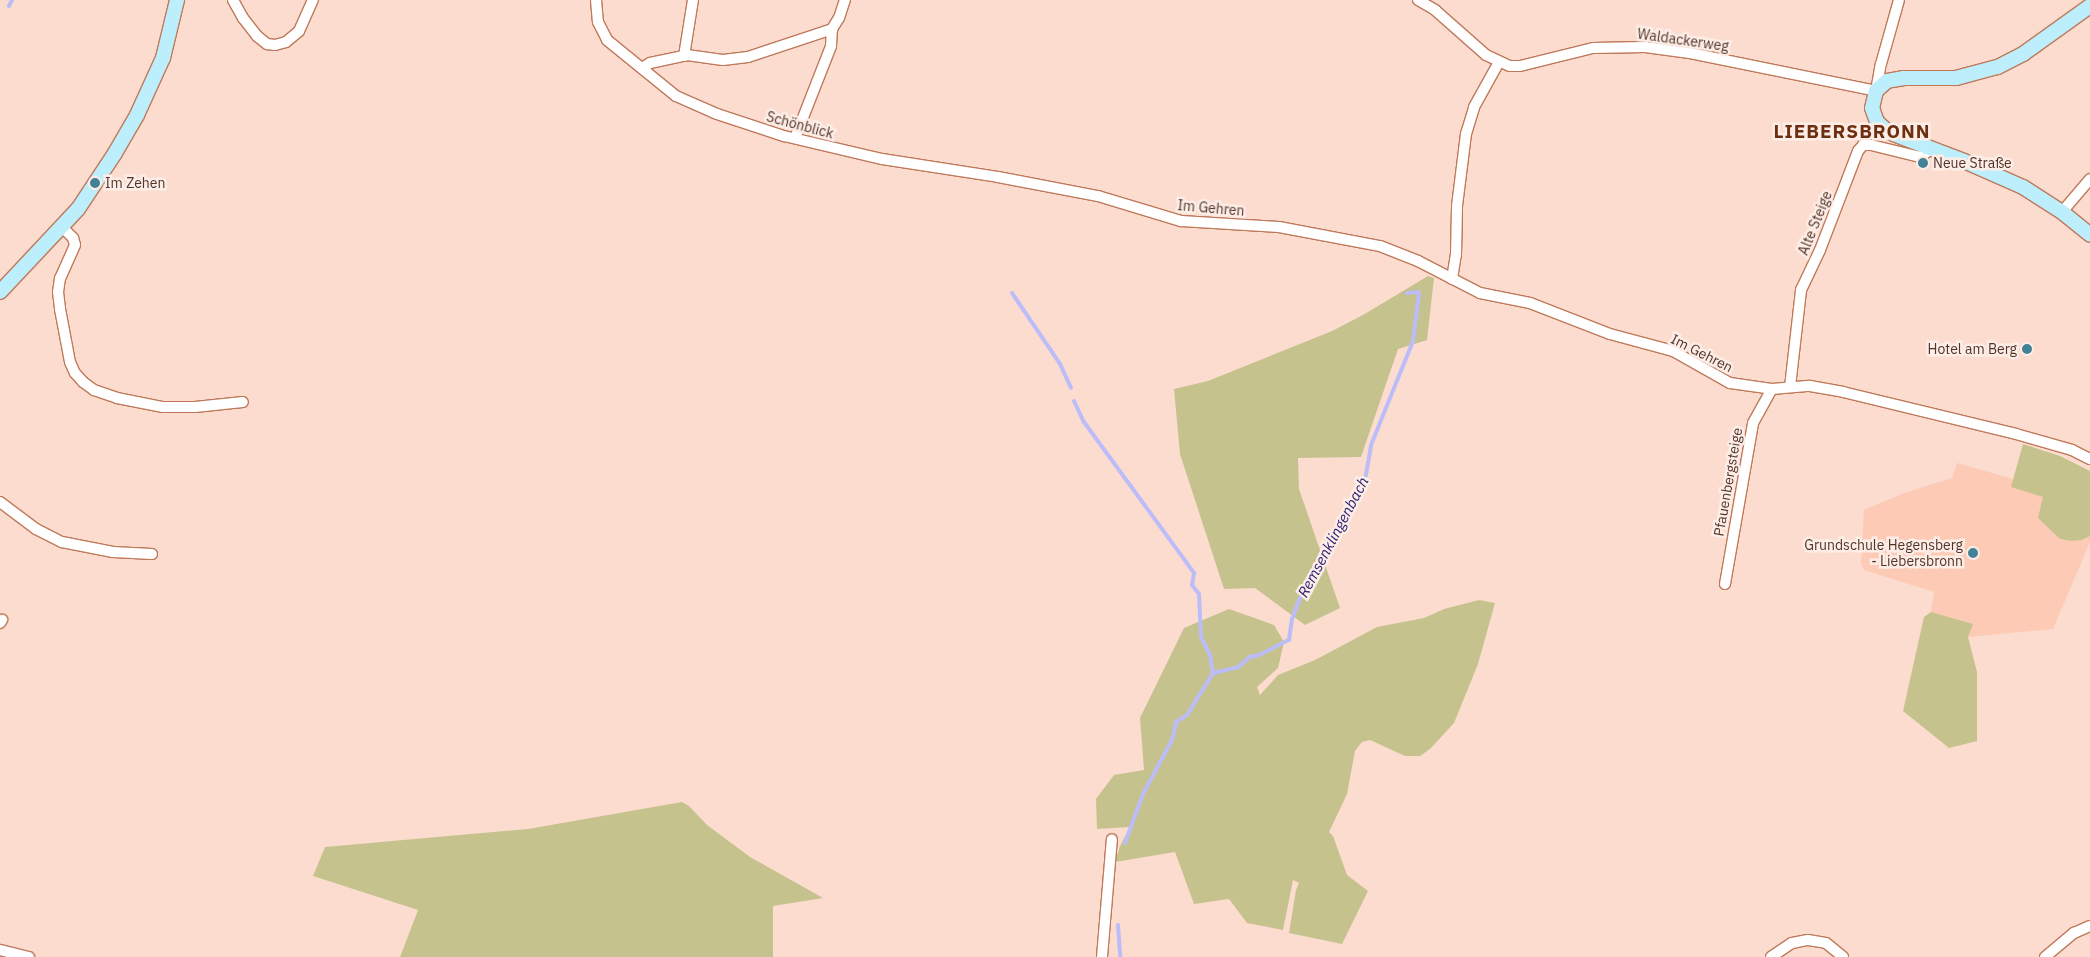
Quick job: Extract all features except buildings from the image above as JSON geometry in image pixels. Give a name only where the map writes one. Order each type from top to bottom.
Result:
[{"type":"street","points":[[0,292],[85,200],[137,115],[166,51],[177,0]]},
{"type":"street","points":[[233,0],[243,18],[257,36],[267,44],[275,45],[286,42],[299,31],[313,0]]},
{"type":"street","name":"Schönblick","points":[[596,0],[598,22],[604,35],[614,47],[687,102],[729,118],[795,138],[882,159],[964,172]]},
{"type":"street","points":[[684,56],[693,0]]},
{"type":"street","points":[[795,138],[831,46],[832,30],[839,18],[844,0]]},
{"type":"street","name":"Waldackerweg","points":[[1418,0],[1435,10],[1475,47],[1499,62],[1520,66],[1593,48],[1650,48],[1690,53],[1876,91]]},
{"type":"street","points":[[1899,0],[1881,64],[1872,112],[1881,127],[1892,134],[1933,148],[2016,184],[2062,212],[2090,235]]},
{"type":"street","points":[[1876,91],[1891,79],[1956,78],[1997,68],[2023,54],[2090,6]]},
{"type":"street","points":[[642,68],[650,63],[684,56],[723,60],[748,57],[832,30]]},
{"type":"street","points":[[1452,279],[1455,261],[1457,206],[1466,134],[1474,107],[1499,62]]},
{"type":"street","name":"Alte Steige","points":[[1790,387],[1801,290],[1820,250],[1858,151],[1862,146],[1870,145],[1920,157],[1933,148]]},
{"type":"street","name":"Im Gehren","points":[[964,172],[1098,196],[1181,221],[1279,227],[1370,244],[1407,256],[1480,293],[1530,303],[1610,334],[1673,351],[1726,381],[1772,389],[1810,386],[1917,409],[2056,446],[2090,459]]},
{"type":"street","points":[[2062,212],[2090,179]]},
{"type":"street","points":[[62,227],[73,238],[76,245],[60,278],[58,292],[60,309],[70,362],[75,373],[83,382],[94,390],[117,398],[163,407],[195,407],[243,402]]},
{"type":"street","name":"Pfauenbergsteige","points":[[1725,584],[1753,423],[1772,389]]},
{"type":"street","points":[[0,502],[42,532],[62,542],[113,552],[152,554]]},
{"type":"street","points":[[1102,957],[1112,839]]},
{"type":"street","points":[[2045,957],[2074,933],[2090,926]]},
{"type":"street","points":[[1772,957],[1792,943],[1808,940],[1826,943],[1843,957]]},
{"type":"street","points":[[0,950],[29,957]]},
{"type":"shaded area","points":[[1428,276],[1434,278],[1427,340],[1398,349],[1361,457],[1298,458],[1299,489],[1340,608],[1305,625],[1255,588],[1224,589],[1180,454],[1174,389],[1208,381],[1332,331],[1363,315]]},
{"type":"shaded area","points":[[2023,444],[2060,456],[2090,471],[2090,536],[2082,540],[2060,539],[2038,518],[2043,497],[2011,487]]},
{"type":"shaded area","name":"Grundschule Hegensberg - Liebersbronn","points":[[1957,463],[2013,479],[2012,487],[2043,497],[2060,539],[2082,540],[2090,536],[2090,542],[2053,629],[1968,637],[1972,624],[1931,612],[1934,592],[1864,570],[1861,564],[1864,510],[1904,493],[1952,478]]},
{"type":"shaded area","points":[[1479,600],[1495,603],[1478,664],[1454,723],[1430,749],[1420,756],[1405,756],[1370,740],[1362,742],[1355,751],[1347,794],[1329,832],[1333,836],[1347,875],[1368,891],[1342,944],[1289,933],[1296,890],[1299,883],[1293,880],[1283,930],[1247,923],[1229,899],[1194,904],[1175,852],[1115,862],[1120,846],[1130,827],[1097,829],[1096,799],[1114,775],[1144,770],[1140,718],[1184,628],[1229,609],[1274,625],[1284,642],[1278,668],[1257,687],[1260,695],[1278,675],[1315,660],[1377,627],[1424,618],[1444,609]]},
{"type":"shaded area","points":[[1931,612],[1973,624],[1968,637],[1977,672],[1977,741],[1949,748],[1903,711],[1924,617]]},
{"type":"shaded area","points":[[682,802],[689,806],[707,825],[750,857],[823,898],[773,906],[773,957],[400,957],[418,910],[313,876],[325,847],[528,829]]},
{"type":"waterway","points":[[9,6],[12,0]]},
{"type":"waterway","name":"Remsenklingenbach","points":[[1125,843],[1143,794],[1172,740],[1176,722],[1187,715],[1213,673],[1238,667],[1250,657],[1259,655],[1289,640],[1292,619],[1303,591],[1330,538],[1365,480],[1371,445],[1413,341],[1419,294],[1418,292],[1407,293]]},
{"type":"waterway","points":[[1012,293],[1060,364],[1071,388]]},
{"type":"waterway","points":[[1074,401],[1084,422],[1194,573],[1192,585],[1199,594],[1201,637],[1210,655],[1213,673]]},
{"type":"waterway","name":"Remsenklingenbach","points":[[1118,925],[1120,957]]},
{"type":"place","name":"Neue Straße","points":[[1923,163]]},
{"type":"place","name":"Im Zehen","points":[[95,183]]},
{"type":"place","name":"Hotel am Berg","points":[[2027,349]]},
{"type":"place","name":"Grundschule Hegensberg - Liebersbronn","points":[[1973,553]]},
{"type":"district","name":"LIEBERSBRONN","points":[[1852,132]]}]
